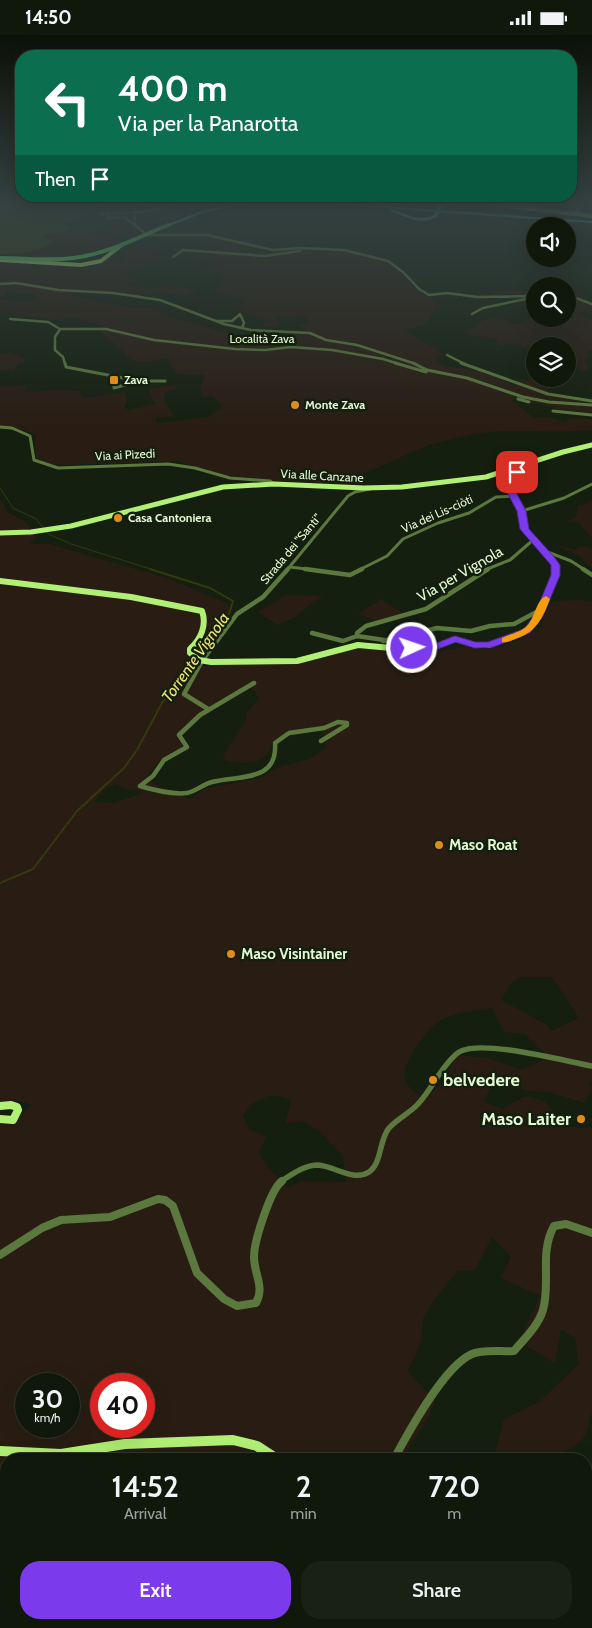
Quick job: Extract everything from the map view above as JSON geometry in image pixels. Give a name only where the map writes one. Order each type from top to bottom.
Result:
[{"type":"street","points":[[409,278],[419,289],[431,295],[447,293],[477,297],[526,297]]},
{"type":"street","points":[[0,284],[16,283],[58,290],[113,293],[160,300],[214,321],[242,328],[310,333],[326,339],[357,345],[412,362],[427,370],[463,378],[493,388],[549,402],[592,405]]},
{"type":"street","points":[[576,298],[592,304]]},
{"type":"street","points":[[472,314],[483,308],[526,299]]},
{"type":"street","points":[[214,321],[232,321],[236,315],[240,314],[244,323],[242,328]]},
{"type":"street","name":"Località Zava","points":[[10,319],[48,322],[60,329],[106,329],[154,340],[235,349],[265,350],[291,347],[332,350],[383,359],[416,370],[463,378]]},
{"type":"street","points":[[60,329],[55,337],[54,350],[63,357],[66,367],[139,381],[165,381]]},
{"type":"street","points":[[447,355],[462,363],[532,389],[548,394],[592,401]]},
{"type":"street","points":[[119,377],[114,382],[114,388],[139,381]]},
{"type":"street","points":[[493,388],[502,394],[529,402]]},
{"type":"street","points":[[553,411],[592,415]]},
{"type":"street","name":"Via ai Pizedi","points":[[0,427],[12,428],[30,436],[34,460],[58,468],[178,464],[230,477],[270,481],[274,484]]},
{"type":"street","name":"Via alle Canzane","points":[[0,533],[51,529],[117,515],[223,487],[274,484],[383,488],[422,486],[502,473],[563,452],[592,445]]},
{"type":"street","points":[[0,581],[131,597],[202,611],[204,618],[201,634],[197,644],[190,649],[198,659],[305,660],[358,645],[412,648],[435,647],[455,639],[483,646],[527,631],[542,609],[556,575],[552,559],[524,529],[522,511],[513,496],[512,489],[518,473],[513,469]]},
{"type":"street","points":[[502,473],[514,482]]},
{"type":"street","points":[[522,511],[540,503],[570,496],[592,484]]},
{"type":"street","name":"Strada dei \"Santi\"","points":[[208,709],[184,694],[198,659],[237,614],[263,597],[348,496],[355,492],[383,488]]},
{"type":"street","name":"Via dei Lis-ciòti","points":[[290,567],[350,575],[387,557],[403,539],[438,523],[469,513],[496,497],[513,496]]},
{"type":"street","name":"Via per Vignola","points":[[312,633],[343,641],[357,636],[356,633],[366,626],[433,605],[483,571],[510,560],[533,540]]},
{"type":"street","points":[[542,549],[571,561],[592,575]]},
{"type":"street","points":[[383,641],[437,628],[471,631],[490,626],[514,624],[542,609]]},
{"type":"street","points":[[357,636],[424,645],[444,644]]},
{"type":"street","points":[[254,683],[208,709],[192,721],[179,735],[187,747],[164,760],[153,776],[140,786],[166,792],[187,793],[210,782],[259,775],[273,761],[276,755],[275,743],[289,733],[324,728],[338,722],[347,723],[347,725],[321,741]]},
{"type":"street","points":[[0,1255],[42,1228],[61,1220],[110,1217],[150,1201],[165,1200],[173,1206],[197,1273],[224,1299],[237,1306],[256,1303],[260,1298],[261,1289],[256,1275],[254,1257],[260,1232],[278,1184],[312,1165],[328,1166],[353,1174],[369,1173],[375,1165],[381,1140],[389,1129],[419,1103],[440,1073],[460,1051],[485,1048],[592,1066]]},
{"type":"street","points":[[0,1106],[11,1105],[17,1107],[18,1110],[13,1120],[0,1119]]},
{"type":"street","points":[[397,1453],[418,1417],[428,1405],[439,1386],[462,1359],[471,1354],[514,1351],[536,1327],[544,1308],[547,1290],[548,1234],[554,1226],[566,1224],[592,1233]]},
{"type":"street","points":[[67,1453],[125,1444],[232,1440],[257,1445],[269,1453]]},
{"type":"street","points":[[0,1451],[41,1453]]},
{"type":"shaded area","points":[[0,278],[136,278],[140,280],[128,286],[157,287],[173,284],[198,290],[185,297],[163,292],[139,296],[79,291],[72,296],[132,308],[152,308],[171,317],[240,337],[239,343],[262,341],[261,335],[283,337],[294,331],[307,331],[299,324],[310,323],[305,316],[279,317],[275,320],[281,322],[276,327],[262,327],[265,320],[237,309],[246,301],[215,291],[220,283],[218,281],[221,278],[407,278],[437,304],[426,323],[405,330],[444,354],[436,360],[444,366],[479,371],[513,385],[518,381],[526,380],[526,387],[547,387],[548,392],[580,399],[578,405],[592,406],[592,413],[558,409],[529,401],[529,397],[516,398],[512,401],[534,418],[547,417],[566,422],[570,418],[592,419],[592,430],[500,431],[455,438],[421,448],[361,474],[362,485],[342,485],[338,479],[327,484],[263,480],[222,474],[177,461],[50,464],[36,458],[36,436],[27,431],[0,427],[0,387],[27,385],[25,392],[79,391],[85,398],[124,392],[127,401],[124,407],[128,410],[156,404],[150,396],[150,389],[175,385],[178,388],[165,393],[164,400],[174,416],[155,418],[157,423],[209,417],[223,406],[213,396],[202,397],[200,386],[205,375],[177,374],[166,358],[140,362],[133,360],[112,341],[102,335],[99,329],[104,326],[70,317],[56,320],[19,315],[14,311],[0,314],[0,300],[31,302],[37,295],[6,292],[6,296],[0,298]]},
{"type":"shaded area","points":[[526,291],[526,296],[511,294],[493,295],[492,292]]},
{"type":"shaded area","points":[[576,294],[592,303],[592,313],[578,311],[579,314],[592,320],[592,350],[587,352],[592,356],[584,360],[588,364],[588,370],[580,371],[576,367],[576,337],[526,337],[526,347],[509,343],[504,346],[498,345],[496,339],[463,332],[492,317],[514,325],[525,320],[526,327],[576,327]]},
{"type":"shaded area","points":[[526,298],[526,303],[518,301],[508,300]]},
{"type":"shaded area","points":[[9,352],[28,360],[19,363],[14,371],[0,370],[0,354]]},
{"type":"shaded area","points":[[0,499],[8,512],[24,521],[34,531],[0,532]]},
{"type":"shaded area","points":[[592,500],[592,538],[578,522],[570,523],[567,521],[576,517],[578,506],[583,506]]},
{"type":"shaded area","points":[[35,532],[37,536],[29,544],[49,544],[167,578],[224,602],[232,609],[194,666],[318,659],[343,651],[360,649],[424,651],[454,649],[465,646],[481,649],[498,647],[520,640],[541,626],[546,610],[554,601],[580,600],[592,602],[592,1082],[588,1082],[592,1088],[584,1103],[549,1092],[529,1091],[508,1086],[491,1087],[483,1102],[503,1109],[525,1096],[545,1101],[560,1119],[569,1126],[592,1127],[592,1411],[586,1435],[576,1445],[563,1453],[495,1453],[503,1420],[539,1402],[579,1364],[575,1338],[561,1329],[555,1363],[523,1344],[525,1327],[541,1296],[501,1278],[511,1257],[492,1237],[475,1270],[457,1271],[423,1319],[420,1344],[407,1371],[435,1400],[429,1416],[406,1453],[0,1453],[0,1120],[14,1121],[32,1105],[24,1102],[8,1101],[0,1104],[0,534]],"holes":[[[250,686],[259,698],[246,714],[246,720],[223,756],[225,760],[240,763],[260,760],[265,756],[272,742],[291,732],[302,730],[323,732],[327,747],[310,759],[279,767],[261,778],[203,789],[191,799],[154,784],[148,775],[158,762],[182,748],[181,732]],[[117,784],[125,789],[139,790],[141,794],[113,803],[93,802],[108,787]],[[519,977],[552,977],[579,1018],[551,1031],[547,1025],[501,1000],[512,982]],[[492,1008],[504,1032],[525,1034],[549,1057],[522,1070],[488,1058],[457,1055],[440,1085],[423,1098],[412,1090],[406,1082],[405,1072],[411,1055],[430,1029],[443,1019],[460,1013]],[[268,1096],[280,1096],[291,1100],[285,1124],[303,1121],[319,1131],[343,1156],[346,1182],[300,1181],[289,1188],[268,1168],[259,1153],[266,1136],[250,1130],[243,1116],[250,1105]]]},
{"type":"shaded area","points":[[556,545],[577,550],[580,545],[592,548],[592,568],[579,556]]},
{"type":"shaded area","points":[[286,595],[324,596],[314,601],[295,617],[277,625],[258,612]]},
{"type":"shaded area","points":[[381,599],[402,613],[376,621],[358,614]]},
{"type":"waterway","name":"Torrente Vignola","points":[[0,488],[13,508],[36,519],[48,534],[71,544],[154,570]]},
{"type":"waterway","name":"Torrente Vignola","points":[[150,569],[210,588],[233,601],[229,614],[197,655]]},
{"type":"waterway","name":"Torrente Vignola","points":[[0,883],[33,869],[77,811],[124,768],[137,750],[163,701],[175,691],[194,659]]},
{"type":"slow traffic","points":[[506,640],[527,631],[531,627],[539,616],[546,599]]},
{"type":"place","name":"Zava","points":[[114,380]]},
{"type":"place","name":"Monte Zava","points":[[295,405]]},
{"type":"place","name":"Casa Cantoniera","points":[[118,518]]},
{"type":"place","name":"Maso Roat","points":[[439,845]]},
{"type":"place","name":"Maso Visintainer","points":[[231,954]]},
{"type":"place","name":"belvedere","points":[[433,1080]]},
{"type":"place","name":"Maso Laiter","points":[[581,1119]]},
{"type":"route","points":[[412,648],[440,646],[451,639],[475,645],[489,645],[527,631],[539,616],[556,575],[555,565],[552,559],[524,529],[522,511],[515,502],[512,492],[517,472]]}]
